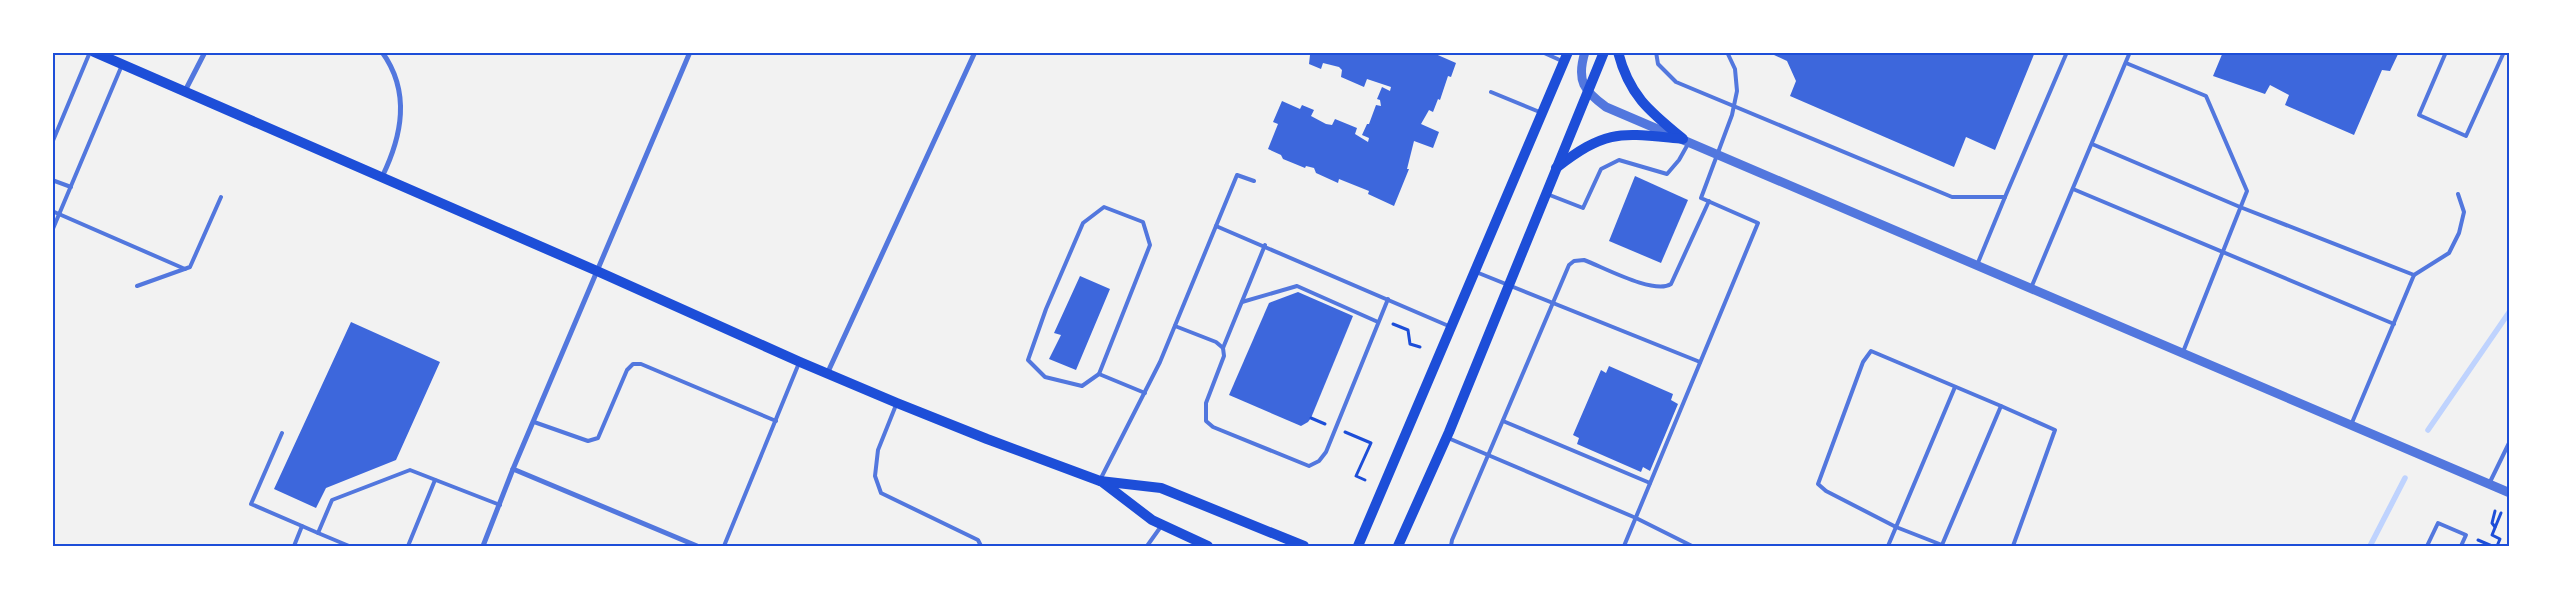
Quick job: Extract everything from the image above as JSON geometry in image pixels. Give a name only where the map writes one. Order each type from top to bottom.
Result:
[{"type":"main road","points":[[94,52],[897,403],[1100,481],[1161,488],[1304,546]]},
{"type":"main road","points":[[1398,546],[1447,438],[1604,52]]},
{"type":"main road","points":[[1618,52],[1625,78],[1635,95],[1648,110],[1686,140]]},
{"type":"main road","points":[[1358,546],[1566,57]]},
{"type":"main road","points":[[1556,169],[1590,144],[1608,137],[1630,134],[1686,140]]},
{"type":"main road","points":[[1100,481],[1152,520],[1208,546]]},
{"type":"street","points":[[185,91],[205,52]]},
{"type":"street","points":[[382,52],[397,78],[402,103],[398,137],[382,177]]},
{"type":"street","points":[[483,546],[513,469],[690,52]]},
{"type":"street","points":[[827,374],[975,52]]},
{"type":"street","points":[[1585,52],[1582,80],[1588,93],[1606,107],[2510,493]]},
{"type":"street","points":[[513,469],[697,546]]},
{"type":"lane","points":[[52,143],[90,52]]},
{"type":"lane","points":[[1542,52],[1566,57]]},
{"type":"lane","points":[[1656,52],[1658,64],[1676,82],[1734,104],[1952,197],[2005,198]]},
{"type":"lane","points":[[1624,546],[1758,222],[1701,198],[1718,154],[1737,91],[1735,69],[1727,52]]},
{"type":"lane","points":[[1977,265],[2067,52]]},
{"type":"lane","points":[[2032,288],[2130,52]]},
{"type":"lane","points":[[2446,52],[2419,115],[2466,136],[2504,52]]},
{"type":"lane","points":[[2126,63],[2206,96],[2247,191],[2182,352]]},
{"type":"lane","points":[[52,231],[122,65]]},
{"type":"lane","points":[[1491,92],[1542,113]]},
{"type":"lane","points":[[1546,193],[1583,208],[1600,169],[1619,160],[1667,174],[1679,160],[1686,140]]},
{"type":"lane","points":[[2092,144],[2240,207],[2414,275]]},
{"type":"lane","points":[[1100,481],[1145,393],[1175,326],[1237,175],[1254,181]]},
{"type":"lane","points":[[52,180],[71,187]]},
{"type":"lane","points":[[2073,189],[2394,324]]},
{"type":"lane","points":[[2351,425],[2414,275],[2449,253],[2459,233],[2464,212],[2458,194]]},
{"type":"lane","points":[[137,286],[190,267],[220,197]]},
{"type":"lane","points":[[1452,546],[1452,540],[1569,265],[1574,260],[1584,260],[1653,288],[1666,287],[1671,284],[1709,201]]},
{"type":"lane","points":[[1104,207],[1143,222],[1150,245],[1098,374],[1082,386],[1045,377],[1028,360],[1046,309],[1083,223],[1104,207]]},
{"type":"lane","points":[[52,211],[185,269]]},
{"type":"lane","points":[[1216,226],[1452,328]]},
{"type":"lane","points":[[1266,246],[1223,348],[1224,356],[1206,403],[1206,421],[1213,427],[1309,466],[1320,461],[1326,452],[1388,299]]},
{"type":"lane","points":[[1476,272],[1700,362]]},
{"type":"lane","points":[[1242,302],[1297,286],[1378,322]]},
{"type":"lane","points":[[1175,326],[1216,342],[1223,348]]},
{"type":"lane","points":[[1948,546],[1896,527],[1826,491],[1818,484],[1863,362],[1871,351],[2055,430],[2013,546]]},
{"type":"lane","points":[[724,546],[800,362]]},
{"type":"lane","points":[[534,422],[588,441],[598,438],[627,370],[633,364],[641,364],[776,421]]},
{"type":"lane","points":[[1098,374],[1145,393]]},
{"type":"lane","points":[[1888,546],[1955,387]]},
{"type":"lane","points":[[897,403],[878,450],[874,476],[881,493],[978,540],[981,546]]},
{"type":"lane","points":[[1942,545],[2001,406]]},
{"type":"lane","points":[[1503,421],[1650,483]]},
{"type":"lane","points":[[282,433],[251,504],[350,546]]},
{"type":"lane","points":[[1447,438],[1636,518],[1692,546]]},
{"type":"lane","points":[[2489,484],[2510,441]]},
{"type":"lane","points":[[318,533],[332,500],[410,470],[500,505]]},
{"type":"lane","points":[[408,546],[435,480]]},
{"type":"lane","points":[[2427,546],[2438,523],[2466,535],[2461,546]]},
{"type":"lane","points":[[1147,546],[1162,525]]},
{"type":"lane","points":[[294,546],[302,526]]},
{"type":"path","points":[[1393,324],[1408,330],[1410,344],[1420,347]]},
{"type":"path","points":[[1311,418],[1325,424]]},
{"type":"path","points":[[1345,432],[1371,443],[1356,476],[1365,480]]},
{"type":"path","points":[[2495,510],[2491,519],[2492,523],[2496,526]]},
{"type":"path","points":[[2497,546],[2500,539],[2492,535],[2501,513]]},
{"type":"path","points":[[2478,540],[2492,546]]},
{"type":"building","points":[[1302,52],[1422,52],[1427,54],[1431,52],[1456,63],[1451,77],[1448,76],[1440,100],[1438,99],[1433,112],[1429,110],[1421,124],[1439,132],[1433,148],[1414,141],[1407,169],[1409,169],[1394,206],[1368,194],[1369,191],[1339,179],[1338,183],[1316,173],[1314,168],[1306,166],[1305,168],[1283,159],[1281,155],[1268,149],[1278,124],[1273,122],[1282,101],[1300,109],[1302,105],[1314,110],[1311,116],[1326,124],[1332,125],[1335,119],[1357,128],[1355,134],[1368,142],[1369,138],[1362,135],[1367,124],[1369,124],[1376,105],[1381,106],[1380,100],[1377,99],[1382,87],[1390,91],[1391,87],[1367,79],[1364,87],[1341,77],[1342,70],[1339,67],[1323,63],[1321,69],[1309,64],[1310,55]]},
{"type":"building","points":[[1776,52],[2035,52],[1995,150],[1966,137],[1954,167],[1790,96],[1796,81],[1787,61],[1774,55]]},
{"type":"building","points":[[2223,52],[2399,52],[2390,71],[2382,70],[2354,135],[2285,105],[2289,95],[2270,85],[2265,94],[2213,76]]},
{"type":"building","points":[[1635,176],[1688,200],[1661,263],[1609,241]]},
{"type":"building","points":[[1080,276],[1110,289],[1076,370],[1049,359],[1061,335],[1054,333]]},
{"type":"building","points":[[1298,292],[1353,316],[1311,418],[1301,426],[1229,395],[1269,303]]},
{"type":"building","points":[[351,322],[440,362],[396,460],[326,488],[316,508],[274,489]]},
{"type":"building","points":[[1609,366],[1673,394],[1671,400],[1678,404],[1650,471],[1643,467],[1641,472],[1577,444],[1579,438],[1573,435],[1601,370],[1606,373]]},
{"type":"waterway","points":[[2428,430],[2510,311]]},
{"type":"waterway","points":[[2370,546],[2405,478]]}]
